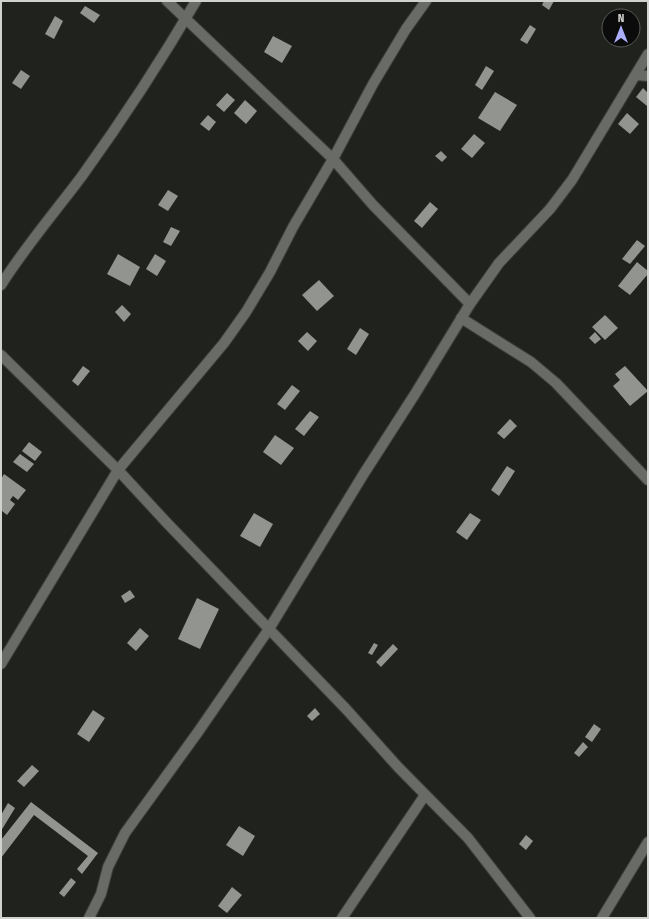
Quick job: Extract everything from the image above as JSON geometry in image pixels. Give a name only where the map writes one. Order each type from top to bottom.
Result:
[{"type":"street","points":[[167,1],[333,159],[373,205],[470,304]]},
{"type":"street","points":[[1,285],[36,235],[81,177],[126,114],[196,1]]},
{"type":"street","points":[[1,664],[118,470],[224,343],[246,312],[333,159],[373,84],[406,29],[426,1]]},
{"type":"street","points":[[89,918],[101,894],[108,867],[125,833],[198,732],[269,629],[363,474],[415,394],[470,304],[498,263],[550,209],[572,180],[648,54]]},
{"type":"street","points":[[636,75],[648,76]]},
{"type":"street","points":[[461,318],[531,362],[556,383],[646,473]]},
{"type":"street","points":[[1,355],[118,470],[346,709],[425,795],[468,838],[530,918]]},
{"type":"street","points":[[342,918],[425,795]]},
{"type":"street","points":[[602,918],[648,842]]},
{"type":"building","points":[[544,1],[554,1],[549,10],[542,5]]},
{"type":"building","points":[[85,6],[100,15],[94,23],[80,13]]},
{"type":"building","points":[[55,16],[63,21],[54,39],[45,34]]},
{"type":"building","points":[[530,25],[536,29],[527,44],[520,40]]},
{"type":"building","points":[[273,36],[292,46],[282,63],[264,52]]},
{"type":"building","points":[[486,66],[494,71],[482,90],[475,85]]},
{"type":"building","points":[[21,70],[30,76],[21,89],[12,83]]},
{"type":"building","points":[[643,88],[648,93],[647,106],[636,97]]},
{"type":"building","points":[[495,92],[517,105],[500,131],[478,118]]},
{"type":"building","points":[[227,93],[235,100],[224,112],[216,105]]},
{"type":"building","points":[[245,100],[257,111],[246,124],[234,113]]},
{"type":"building","points":[[627,113],[639,124],[630,134],[618,124]]},
{"type":"building","points":[[208,115],[216,122],[209,131],[200,124]]},
{"type":"building","points":[[474,134],[485,143],[472,158],[461,149]]},
{"type":"building","points":[[441,151],[447,157],[442,162],[435,156]]},
{"type":"building","points":[[168,190],[178,196],[168,211],[158,205]]},
{"type":"building","points":[[430,202],[438,209],[422,228],[414,221]]},
{"type":"building","points":[[171,227],[180,231],[171,246],[163,242]]},
{"type":"building","points":[[637,240],[645,246],[630,264],[622,259]]},
{"type":"building","points":[[118,254],[140,267],[130,286],[107,274]]},
{"type":"building","points":[[155,254],[166,261],[157,276],[146,269]]},
{"type":"building","points":[[637,262],[648,271],[648,274],[630,295],[618,286]]},
{"type":"building","points":[[319,280],[334,296],[317,311],[302,295]]},
{"type":"building","points":[[122,305],[131,314],[124,322],[115,312]]},
{"type":"building","points":[[605,315],[618,328],[605,340],[592,327]]},
{"type":"building","points":[[360,328],[369,334],[356,355],[347,349]]},
{"type":"building","points":[[307,332],[317,341],[308,351],[298,341]]},
{"type":"building","points":[[595,332],[601,339],[595,344],[589,338]]},
{"type":"building","points":[[83,366],[90,371],[78,386],[72,381]]},
{"type":"building","points":[[625,366],[648,391],[630,406],[613,386],[620,380],[615,374]]},
{"type":"building","points":[[292,385],[300,391],[285,410],[277,404]]},
{"type":"building","points":[[310,411],[319,417],[304,436],[295,429]]},
{"type":"building","points":[[510,419],[517,426],[504,439],[497,433]]},
{"type":"building","points":[[275,435],[294,448],[281,465],[263,452]]},
{"type":"building","points":[[29,442],[42,452],[35,461],[22,451]]},
{"type":"building","points":[[20,454],[34,464],[27,472],[13,462]]},
{"type":"building","points":[[507,466],[515,471],[499,496],[491,490]]},
{"type":"building","points":[[4,474],[26,490],[18,500],[13,496],[10,500],[15,504],[7,515],[2,511],[1,512],[1,479]]},
{"type":"building","points":[[254,513],[273,524],[260,547],[240,536]]},
{"type":"building","points":[[470,513],[481,520],[467,540],[456,532]]},
{"type":"building","points":[[130,590],[135,597],[125,603],[121,596]]},
{"type":"building","points":[[197,598],[219,609],[200,649],[178,639]]},
{"type":"building","points":[[140,628],[149,636],[136,651],[127,643]]},
{"type":"building","points":[[374,643],[378,645],[372,655],[368,653]]},
{"type":"building","points":[[393,644],[398,649],[381,667],[376,662]]},
{"type":"building","points":[[315,708],[320,714],[312,721],[307,716]]},
{"type":"building","points":[[93,710],[105,718],[89,742],[77,734]]},
{"type":"building","points":[[594,724],[601,729],[592,742],[585,737]]},
{"type":"building","points":[[583,742],[588,747],[579,757],[574,753]]},
{"type":"building","points":[[32,765],[39,771],[24,787],[17,781]]},
{"type":"building","points":[[31,802],[98,853],[82,874],[77,869],[88,856],[34,815],[1,858],[1,840]]},
{"type":"building","points":[[8,803],[15,808],[1,831],[1,815]]},
{"type":"building","points":[[239,826],[255,836],[243,856],[226,845]]},
{"type":"building","points":[[526,835],[533,841],[526,850],[519,844]]},
{"type":"building","points":[[71,878],[76,882],[64,897],[59,893]]},
{"type":"building","points":[[232,887],[242,895],[227,913],[218,906]]}]
